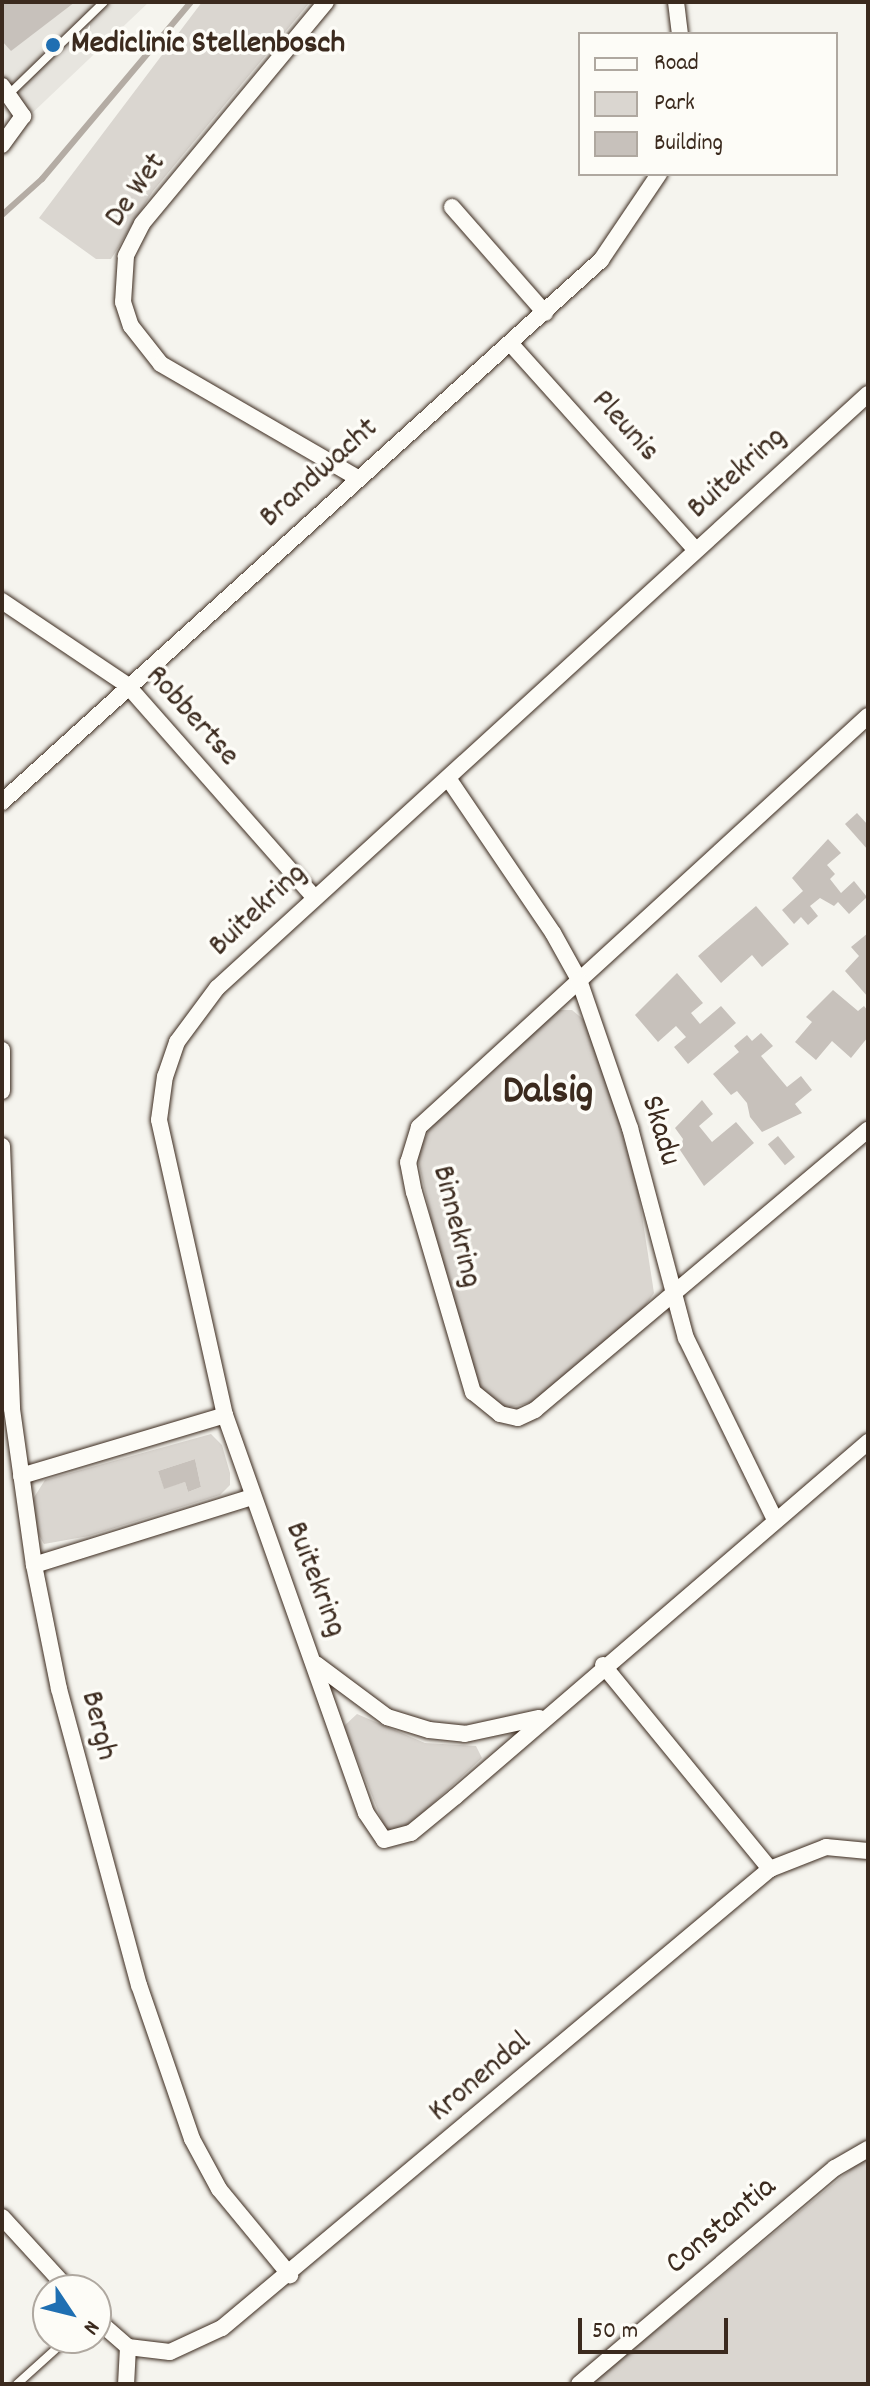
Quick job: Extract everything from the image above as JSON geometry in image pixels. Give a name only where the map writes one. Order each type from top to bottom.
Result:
[{"type":"street","name":"De Wet","points":[[326,2],[142,224],[121,278],[131,326],[161,364],[358,478]]},
{"type":"street","points":[[680,32],[681,3]]},
{"type":"street","points":[[4,94],[23,116],[4,138]]},
{"type":"street","name":"Brandwacht","points":[[2,802],[127,685],[601,260],[658,176]]},
{"type":"street","points":[[452,207],[545,313]]},
{"type":"street","name":"Pleunis","points":[[510,343],[696,550]]},
{"type":"street","name":"Buitekring","points":[[868,394],[315,898],[197,1011],[177,1042],[165,1076],[159,1120],[163,1152],[225,1415],[366,1813],[384,1840],[411,1833],[603,1665],[868,1442]]},
{"type":"street","name":"Robbertse","points":[[2,601],[127,685],[315,898]]},
{"type":"street","name":"Binnekring","points":[[868,716],[433,1110],[411,1145],[414,1192],[473,1392],[500,1414],[518,1418],[673,1296],[868,1130]]},
{"type":"street","name":"Skadu","points":[[448,778],[553,933],[579,980],[630,1128],[673,1296],[702,1377],[775,1520]]},
{"type":"street","points":[[2,1050],[2,1091]]},
{"type":"street","name":"Bergh","points":[[2,1146],[7,1410],[59,1689],[99,1842],[185,2120],[219,2189],[290,2275]]},
{"type":"street","points":[[21,1476],[225,1415]]},
{"type":"street","points":[[34,1565],[252,1497]]},
{"type":"street","name":"Buitekring","points":[[315,1663],[387,1717],[429,1730],[465,1734],[544,1716]]},
{"type":"street","points":[[603,1665],[770,1869]]},
{"type":"street","name":"Kronendal","points":[[128,2347],[154,2354],[187,2347],[222,2328],[290,2275],[770,1869],[826,1847],[868,1851]]},
{"type":"street","name":"Constantia","points":[[579,2384],[835,2168],[868,2149]]},
{"type":"street","points":[[2,2217],[54,2274]]},
{"type":"street","points":[[112,2333],[128,2347],[126,2384]]},
{"type":"lane","points":[[4,94],[104,2]]},
{"type":"lane","points":[[17,2384],[50,2354]]},
{"type":"shaded area","name":"Mediclinic Stellenbosch","points":[[2,2],[149,2],[27,118],[2,88]]},
{"type":"green space","points":[[202,2],[310,2],[153,191],[111,259],[96,259],[39,218]]},
{"type":"green space","points":[[559,1010],[572,1010],[584,1020],[608,1083],[638,1190],[654,1293],[644,1308],[533,1402],[504,1409],[481,1392],[445,1283],[417,1155],[432,1124]]},
{"type":"green space","points":[[211,1434],[222,1445],[230,1473],[230,1485],[220,1495],[89,1536],[44,1544],[35,1528],[31,1502],[45,1480]],"holes":[[[195,1459],[201,1487],[188,1492],[185,1482],[164,1488],[158,1471]]]},
{"type":"green space","points":[[357,1714],[425,1743],[476,1746],[482,1758],[404,1830],[387,1833],[344,1726]]},
{"type":"green space","points":[[868,2155],[868,2384],[591,2384]]},
{"type":"building","points":[[2,2],[75,2],[11,51],[2,41]]},
{"type":"building","points":[[857,813],[868,825],[868,850],[845,824]]},
{"type":"building","points":[[828,839],[841,853],[827,865],[835,874],[830,879],[841,893],[854,881],[867,897],[849,914],[838,902],[834,906],[820,898],[810,906],[818,916],[808,925],[801,917],[794,924],[782,910],[803,891],[792,878]]},
{"type":"building","points":[[756,906],[789,944],[762,967],[752,955],[721,983],[698,956]]},
{"type":"building","points":[[868,933],[868,997],[845,971],[859,956],[851,947]]},
{"type":"building","points":[[677,973],[703,1003],[691,1013],[700,1024],[721,1006],[736,1023],[688,1064],[674,1047],[686,1037],[676,1026],[658,1042],[635,1015]]},
{"type":"building","points":[[833,990],[858,1011],[864,1006],[868,1011],[868,1037],[851,1058],[832,1041],[816,1060],[795,1042],[812,1022],[806,1017]]},
{"type":"building","points":[[761,1033],[773,1046],[761,1056],[787,1087],[801,1076],[812,1090],[795,1104],[802,1113],[762,1132],[750,1117],[747,1103],[737,1091],[731,1095],[713,1074],[739,1052],[734,1046],[747,1035],[752,1041]]},
{"type":"building","points":[[702,1100],[713,1114],[699,1126],[712,1142],[736,1122],[754,1143],[704,1186],[680,1150],[683,1139],[675,1128]]},
{"type":"building","points":[[778,1136],[795,1157],[785,1165],[768,1144]]},
{"type":"building","points":[[195,1459],[201,1487],[188,1492],[185,1482],[164,1489],[158,1471]]},
{"type":"waterway","points":[[2,215],[42,179],[191,2]]},
{"type":"place","name":"Mediclinic Stellenbosch","points":[[53,45]]},
{"type":"district","name":"Dalsig","points":[[548,1094]]}]
